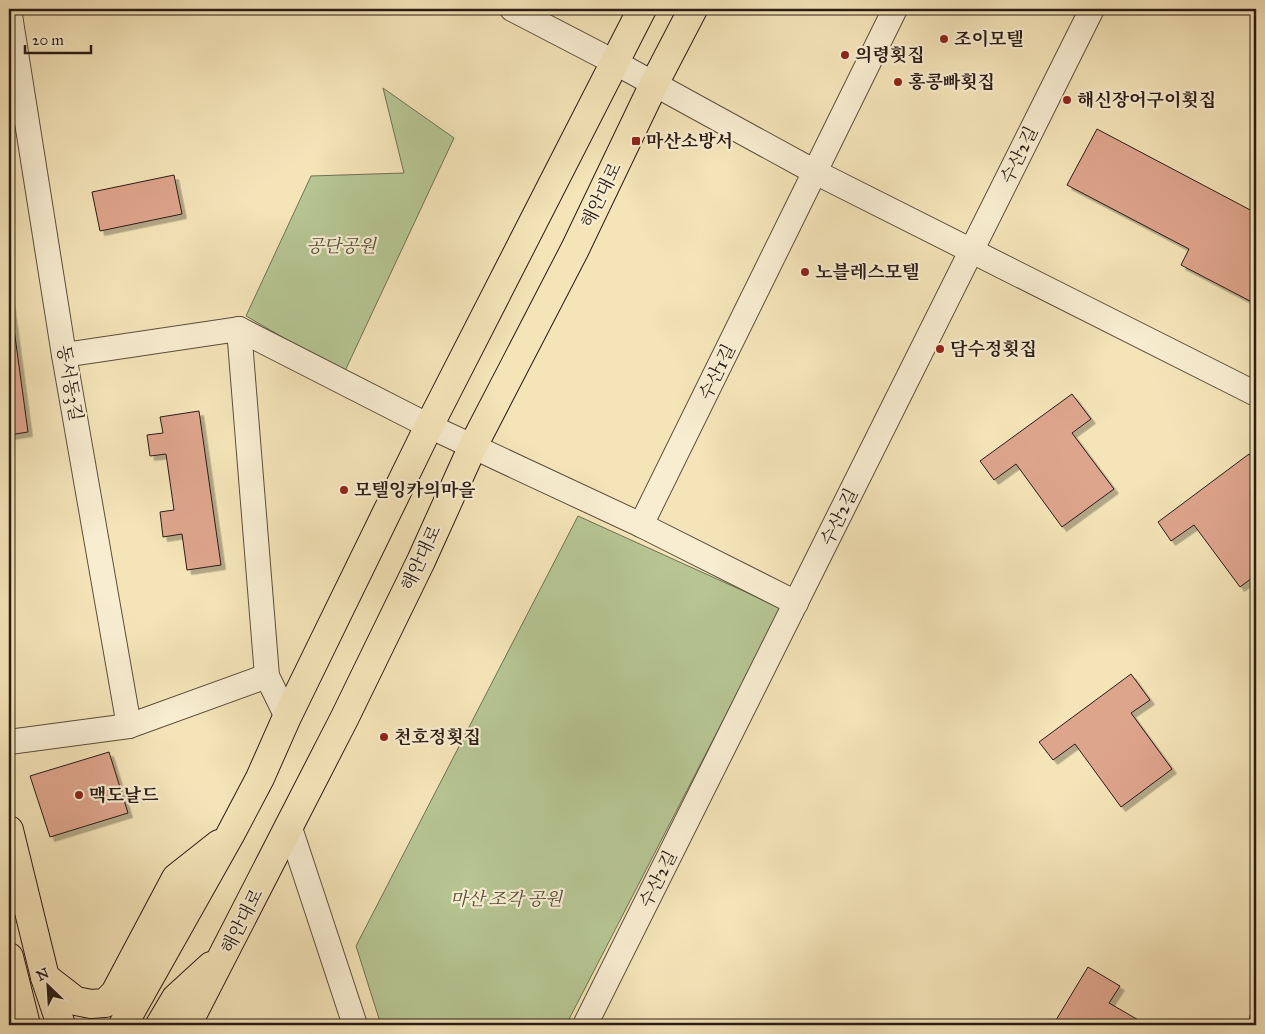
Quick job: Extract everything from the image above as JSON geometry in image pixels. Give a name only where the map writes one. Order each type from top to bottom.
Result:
[{"type":"main road","points":[[123,1025],[260,778],[287,716],[429,426],[642,9]]},
{"type":"main road","name":"해안대로","points":[[187,1025],[226,953],[421,561],[473,446],[575,249],[654,84],[693,9]]},
{"type":"main road","points":[[9,830],[45,977],[61,1025]]},
{"type":"main road","points":[[45,977],[76,1001],[91,1004],[105,1003],[115,993],[176,878],[230,835]]},
{"type":"main road","points":[[160,1025],[176,998],[226,953]]},
{"type":"main road","points":[[9,957],[26,1025]]},
{"type":"street","name":"동서동3길","points":[[9,9],[64,355],[129,726]]},
{"type":"street","points":[[512,9],[616,63],[815,172],[1256,394]]},
{"type":"street","name":"수산1길","points":[[641,525],[896,9]]},
{"type":"street","name":"수산2길","points":[[585,1025],[1092,9]]},
{"type":"street","points":[[64,355],[239,329],[429,426],[641,525],[796,603]]},
{"type":"street","points":[[239,329],[267,676],[287,716]]},
{"type":"street","points":[[9,742],[129,726],[267,676]]},
{"type":"street","points":[[289,825],[355,1025]]},
{"type":"path","points":[[1249,1025],[1256,994]]},
{"type":"green space","name":"공단공원","points":[[383,88],[454,138],[344,373],[246,316],[311,176],[404,173]]},
{"type":"green space","name":"마산 조각 공원","points":[[578,516],[781,608],[566,1025],[381,1025],[356,946]]},
{"type":"building","points":[[1097,129],[1256,213],[1256,289],[1250,301],[1181,265],[1189,249],[1067,185]]},
{"type":"building","points":[[174,175],[182,214],[100,231],[92,192]]},
{"type":"building","points":[[9,292],[28,432],[9,435]]},
{"type":"building","points":[[1072,394],[1091,419],[1072,433],[1114,489],[1062,527],[1016,464],[994,480],[980,461]]},
{"type":"building","points":[[199,411],[221,565],[187,570],[182,534],[163,537],[160,512],[174,510],[166,454],[150,456],[147,435],[163,433],[160,417]]},
{"type":"building","points":[[1249,454],[1256,464],[1256,489],[1250,494],[1256,503],[1256,575],[1240,587],[1194,525],[1171,541],[1158,522]]},
{"type":"building","points":[[1131,674],[1150,700],[1131,713],[1172,769],[1121,807],[1075,744],[1053,760],[1039,742]]},
{"type":"building","name":"맥도날드","points":[[109,752],[128,813],[50,837],[30,776]]},
{"type":"building","points":[[1088,967],[1120,986],[1109,1003],[1147,1025],[1053,1025]]},
{"type":"place","name":"조이모텔","points":[[944,39]]},
{"type":"place","name":"의령횟집","points":[[845,55]]},
{"type":"place","name":"홍콩빠횟집","points":[[898,82]]},
{"type":"place","name":"해신장어구이횟집","points":[[1067,100]]},
{"type":"place","name":"마산소방서","points":[[636,141]]},
{"type":"place","name":"노블레스모텔","points":[[805,272]]},
{"type":"place","name":"담수정횟집","points":[[940,349]]},
{"type":"place","name":"모텔잉카의마을","points":[[344,490]]},
{"type":"place","name":"천호정횟집","points":[[384,737]]},
{"type":"place","name":"맥도날드","points":[[79,795]]}]
